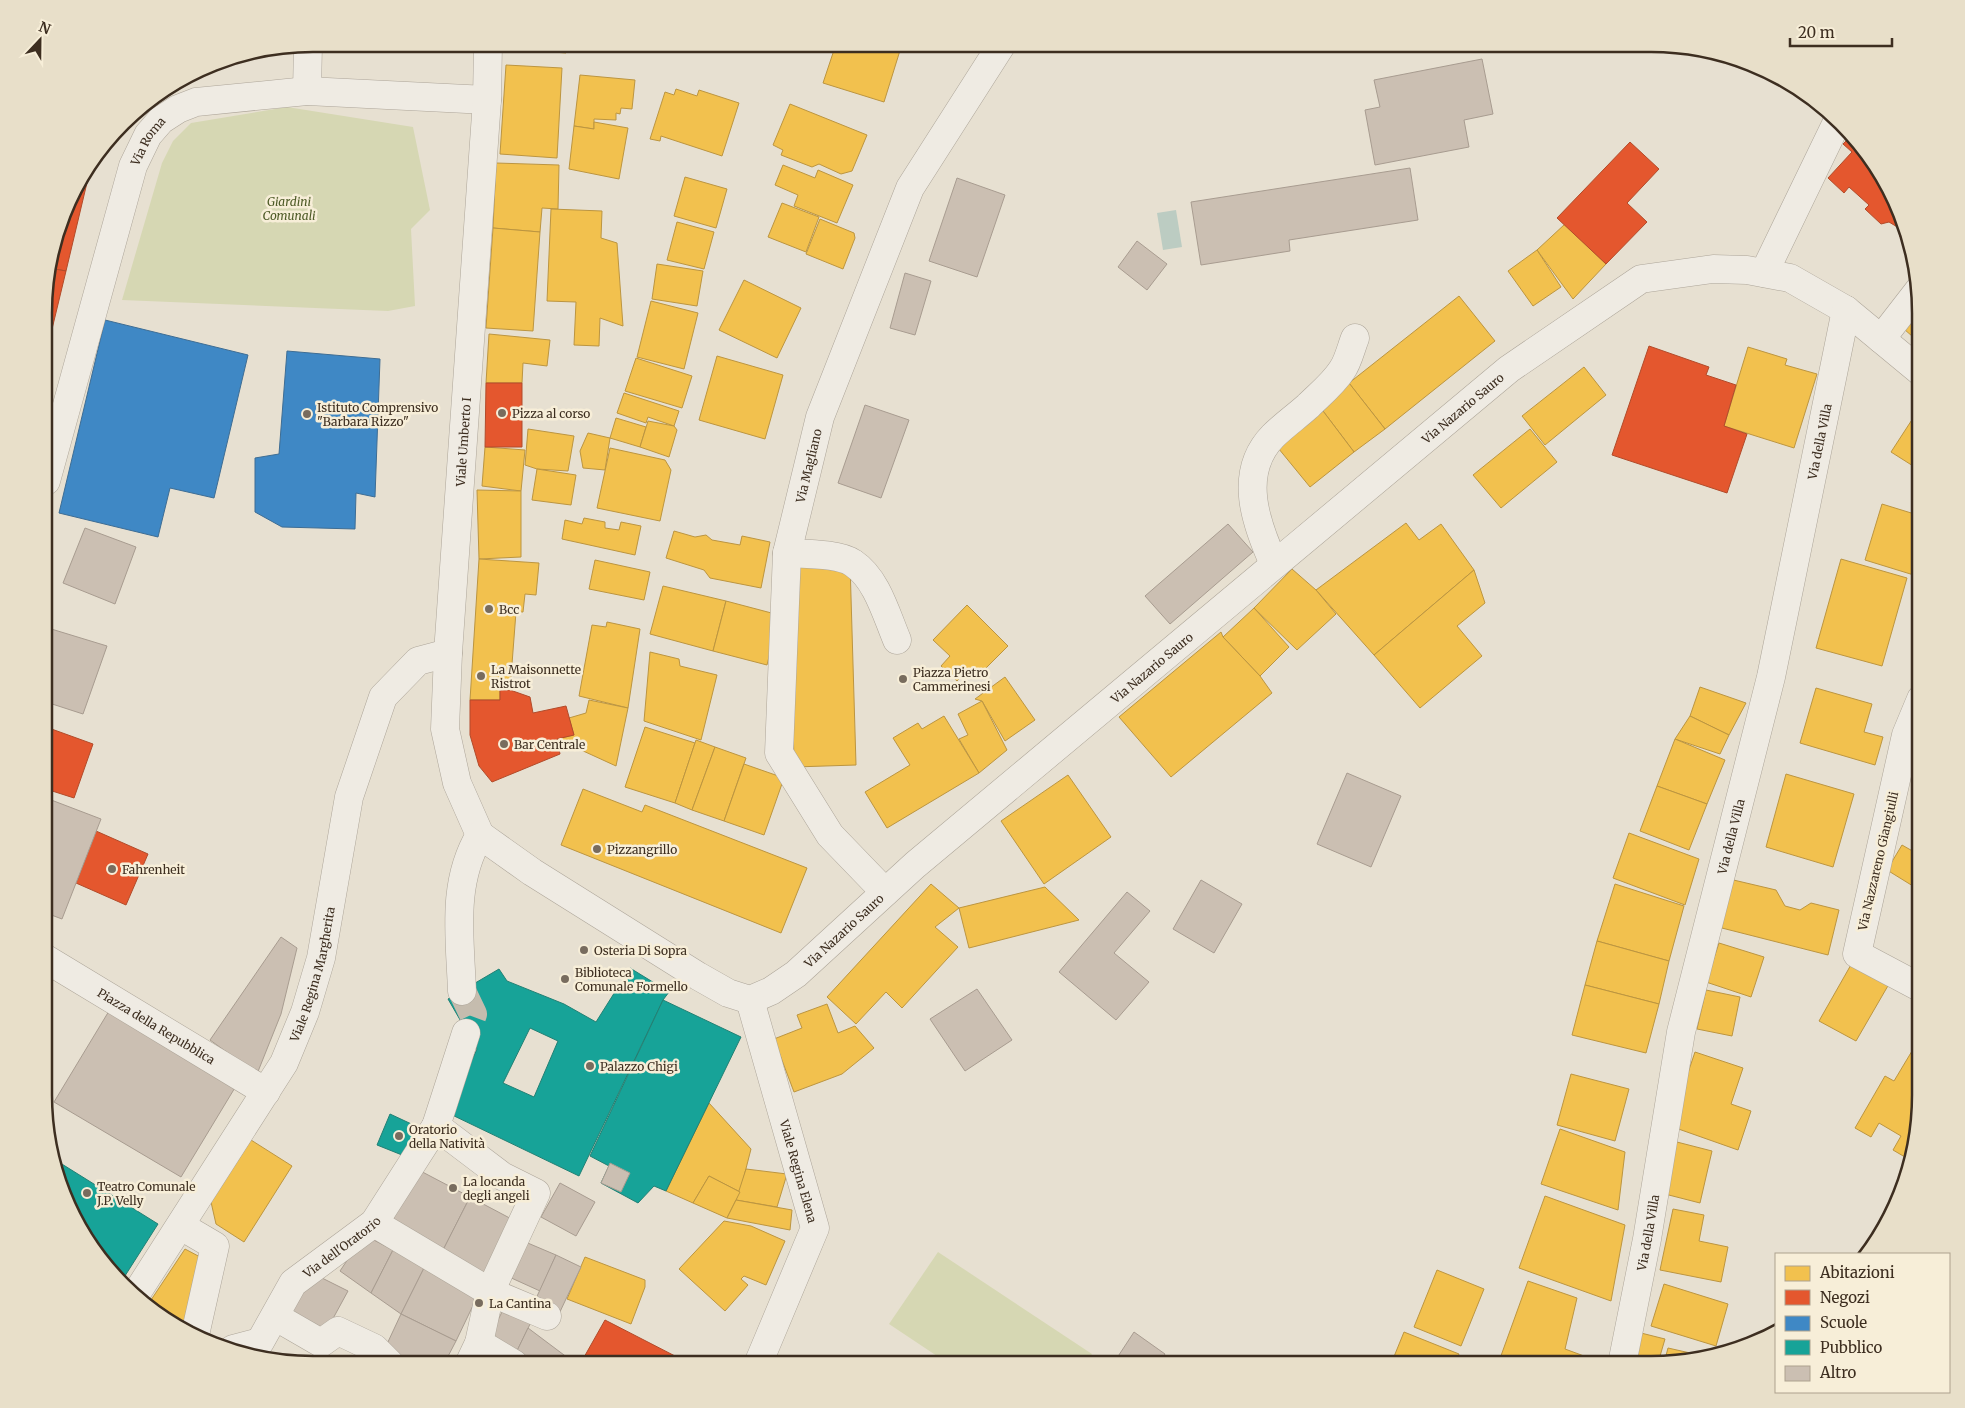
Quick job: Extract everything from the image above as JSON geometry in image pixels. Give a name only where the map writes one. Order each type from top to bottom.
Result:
[{"type":"street","points":[[307,91],[308,52]]},
{"type":"street","name":"Viale Umberto I","points":[[480,835],[457,783],[445,729],[448,653],[487,100],[488,52]]},
{"type":"street","name":"Via Magliano","points":[[885,892],[830,835],[779,753],[787,553],[820,417],[910,188],[997,52]]},
{"type":"street","name":"Via Roma","points":[[52,457],[133,166],[148,135],[169,114],[196,102],[307,91],[487,100]]},
{"type":"street","points":[[1764,273],[1834,127]]},
{"type":"street","name":"Via Nazario Sauro","points":[[750,1000],[771,991],[796,974],[885,892],[1274,564],[1509,369],[1641,279],[1713,269],[1764,273],[1790,278],[1846,310],[1912,365]]},
{"type":"street","points":[[1881,339],[1912,299]]},
{"type":"street","name":"Via della Villa","points":[[1624,1356],[1647,1239],[1681,1032],[1771,677],[1846,310]]},
{"type":"street","points":[[1274,564],[1263,539],[1253,504],[1251,482],[1257,457],[1272,436],[1324,391],[1343,370],[1354,338]]},
{"type":"street","points":[[787,553],[825,556],[852,562],[870,580],[897,640]]},
{"type":"street","name":"Viale Regina Margherita","points":[[139,1289],[182,1226],[284,1062],[305,1012],[321,958],[348,797],[383,697],[418,661],[448,653]]},
{"type":"street","name":"Via Nazzareno Giangiulli","points":[[1912,721],[1906,735],[1858,954],[1912,983]]},
{"type":"street","points":[[462,991],[458,901],[470,852],[480,835],[532,872],[698,976],[728,993],[750,1000]]},
{"type":"street","name":"Piazza della Repubblica","points":[[52,963],[266,1092]]},
{"type":"street","name":"Viale Regina Elena","points":[[750,1000],[813,1215],[815,1228],[761,1356]]},
{"type":"street","name":"Via dell'Oratorio","points":[[244,1346],[260,1342],[276,1317],[293,1283],[374,1223],[436,1126],[466,1033]]},
{"type":"street","points":[[436,1126],[502,1176],[536,1193],[490,1292],[474,1353]]},
{"type":"street","points":[[374,1223],[490,1292],[547,1316]]},
{"type":"street","points":[[182,1226],[215,1246],[197,1328]]},
{"type":"street","points":[[276,1317],[321,1343],[338,1331],[374,1348],[382,1356]]},
{"type":"green space","name":"Giardini Comunali","points":[[287,107],[413,127],[430,210],[411,229],[415,306],[388,311],[122,300],[162,163],[173,141],[191,123]]},
{"type":"green space","points":[[938,1252],[1092,1354],[1091,1356],[937,1356],[889,1324]]},
{"type":"shaded area","points":[[1176,210],[1182,247],[1163,250],[1157,213]]},
{"type":"building: Abitazioni","points":[[833,52],[900,52],[884,102],[823,83]]},
{"type":"building: Abitazioni","points":[[506,65],[562,68],[557,158],[500,154]]},
{"type":"building: Abitazioni","points":[[580,75],[635,80],[632,109],[621,108],[620,114],[616,113],[616,120],[594,119],[594,129],[574,126]]},
{"type":"building: Abitazioni","points":[[676,89],[697,96],[699,90],[739,103],[722,156],[661,136],[660,141],[650,139],[665,92],[674,95]]},
{"type":"building: Abitazioni","points":[[790,104],[867,135],[852,171],[841,174],[819,164],[812,167],[781,155],[783,150],[773,145]]},
{"type":"building: Abitazioni","points":[[594,122],[628,128],[619,179],[569,169],[574,126],[594,129]]},
{"type":"building: Abitazioni","points":[[496,163],[559,165],[558,209],[542,208],[540,232],[493,228]]},
{"type":"building: Abitazioni","points":[[783,165],[815,178],[818,170],[853,185],[837,223],[794,206],[798,195],[775,185]]},
{"type":"building: Abitazioni","points":[[685,177],[727,189],[716,228],[674,216]]},
{"type":"building: Abitazioni","points":[[782,203],[819,217],[806,252],[768,237]]},
{"type":"building: Abitazioni","points":[[551,209],[602,211],[601,238],[617,243],[623,326],[600,318],[599,346],[574,345],[576,302],[547,301]]},
{"type":"building: Abitazioni","points":[[820,219],[854,233],[855,238],[843,269],[806,254]]},
{"type":"building: Abitazioni","points":[[677,222],[714,232],[704,269],[667,260]]},
{"type":"building: Abitazioni","points":[[1565,224],[1606,264],[1573,299],[1537,250]]},
{"type":"building: Abitazioni","points":[[493,228],[540,232],[533,331],[486,328]]},
{"type":"building: Abitazioni","points":[[1537,250],[1561,287],[1533,306],[1508,271]]},
{"type":"building: Abitazioni","points":[[657,264],[703,271],[697,306],[652,299]]},
{"type":"building: Abitazioni","points":[[744,280],[801,308],[777,358],[719,330]]},
{"type":"building: Abitazioni","points":[[1459,296],[1495,341],[1385,429],[1349,383]]},
{"type":"building: Abitazioni","points":[[651,301],[698,313],[684,369],[637,357]]},
{"type":"building: Abitazioni","points":[[1912,320],[1912,336],[1904,329]]},
{"type":"building: Abitazioni","points":[[489,334],[550,340],[547,366],[523,363],[522,383],[486,383]]},
{"type":"building: Abitazioni","points":[[1748,347],[1787,359],[1785,365],[1817,374],[1794,448],[1724,426]]},
{"type":"building: Abitazioni","points":[[717,356],[783,375],[765,439],[699,420]]},
{"type":"building: Abitazioni","points":[[636,358],[692,376],[682,408],[625,391]]},
{"type":"building: Abitazioni","points":[[1584,367],[1606,395],[1545,445],[1522,416]]},
{"type":"building: Abitazioni","points":[[1349,383],[1385,429],[1354,452],[1320,407]]},
{"type":"building: Abitazioni","points":[[624,393],[679,411],[674,426],[648,417],[646,423],[617,413]]},
{"type":"building: Abitazioni","points":[[1320,407],[1354,452],[1310,487],[1274,443]]},
{"type":"building: Abitazioni","points":[[616,418],[646,427],[640,447],[610,438]]},
{"type":"building: Abitazioni","points":[[1912,420],[1912,465],[1891,452]]},
{"type":"building: Abitazioni","points":[[648,421],[674,426],[677,430],[669,457],[640,447]]},
{"type":"building: Abitazioni","points":[[528,429],[574,436],[568,471],[537,469],[525,465]]},
{"type":"building: Abitazioni","points":[[1530,429],[1557,462],[1501,508],[1473,475]]},
{"type":"building: Abitazioni","points":[[588,433],[610,438],[605,470],[583,468],[580,451]]},
{"type":"building: Abitazioni","points":[[485,447],[525,450],[521,491],[482,486]]},
{"type":"building: Abitazioni","points":[[610,448],[665,460],[671,470],[660,521],[597,508]]},
{"type":"building: Abitazioni","points":[[537,469],[576,475],[571,505],[532,500]]},
{"type":"building: Abitazioni","points":[[477,490],[521,491],[521,557],[479,559]]},
{"type":"building: Abitazioni","points":[[1882,504],[1912,513],[1912,574],[1865,560]]},
{"type":"building: Abitazioni","points":[[584,518],[605,522],[605,528],[619,530],[621,522],[641,526],[635,555],[562,539],[565,520],[582,524]]},
{"type":"building: Abitazioni","points":[[1406,523],[1419,540],[1441,524],[1474,570],[1374,655],[1316,590]]},
{"type":"building: Abitazioni","points":[[674,531],[695,537],[706,535],[712,540],[740,545],[742,536],[770,542],[761,588],[710,578],[704,570],[666,558]]},
{"type":"building: Abitazioni","points":[[479,559],[539,563],[536,595],[525,594],[523,612],[516,612],[510,690],[500,690],[500,700],[470,700]]},
{"type":"building: Abitazioni","points":[[1841,559],[1907,578],[1882,666],[1816,648]]},
{"type":"building: Abitazioni","points":[[595,560],[650,572],[644,600],[589,589]]},
{"type":"building: Abitazioni","points":[[850,563],[856,765],[794,767],[790,565]]},
{"type":"building: Abitazioni","points":[[1292,569],[1316,590],[1336,614],[1297,650],[1254,608]]},
{"type":"building: Abitazioni","points":[[1474,570],[1485,603],[1457,626],[1482,656],[1420,708],[1374,655]]},
{"type":"building: Abitazioni","points":[[663,586],[726,601],[713,651],[650,634]]},
{"type":"building: Abitazioni","points":[[726,601],[779,615],[767,665],[713,651]]},
{"type":"building: Abitazioni","points":[[967,605],[1008,646],[975,679],[967,671],[957,681],[941,666],[950,656],[933,640]]},
{"type":"building: Abitazioni","points":[[1254,608],[1289,647],[1260,676],[1223,637]]},
{"type":"building: Abitazioni","points":[[607,622],[640,629],[628,708],[579,696],[592,625],[606,627]]},
{"type":"building: Abitazioni","points":[[1221,632],[1223,637],[1260,676],[1272,693],[1171,777],[1119,717]]},
{"type":"building: Abitazioni","points":[[650,652],[679,659],[680,666],[717,675],[701,740],[644,721]]},
{"type":"building: Abitazioni","points":[[1005,677],[1035,720],[1005,741],[982,701],[975,699]]},
{"type":"building: Abitazioni","points":[[1700,687],[1746,703],[1729,735],[1690,716]]},
{"type":"building: Abitazioni","points":[[1816,688],[1872,704],[1864,732],[1883,737],[1875,765],[1800,743]]},
{"type":"building: Abitazioni","points":[[589,700],[628,708],[616,766],[557,739],[574,735],[569,718],[586,713]]},
{"type":"building: Abitazioni","points":[[982,701],[1007,750],[979,773],[959,739],[968,735],[958,714]]},
{"type":"building: Abitazioni","points":[[944,716],[979,773],[887,828],[865,792],[910,765],[893,738],[918,723],[922,729]]},
{"type":"building: Abitazioni","points":[[1690,716],[1729,735],[1720,754],[1675,739]]},
{"type":"building: Abitazioni","points":[[645,727],[695,743],[675,803],[625,787]]},
{"type":"building: Abitazioni","points":[[1675,739],[1725,760],[1707,804],[1657,786]]},
{"type":"building: Abitazioni","points":[[696,740],[715,747],[692,810],[675,803]]},
{"type":"building: Abitazioni","points":[[715,747],[746,758],[724,821],[692,810]]},
{"type":"building: Abitazioni","points":[[744,764],[784,778],[764,835],[724,821]]},
{"type":"building: Abitazioni","points":[[1786,774],[1854,794],[1833,867],[1766,847]]},
{"type":"building: Abitazioni","points":[[1068,775],[1111,837],[1044,884],[1001,821]]},
{"type":"building: Abitazioni","points":[[1657,786],[1707,804],[1689,850],[1640,831]]},
{"type":"building: Abitazioni","points":[[583,789],[642,812],[645,805],[807,868],[781,933],[561,845]]},
{"type":"building: Abitazioni","points":[[1629,833],[1699,859],[1685,905],[1613,878]]},
{"type":"building: Abitazioni","points":[[1902,845],[1912,851],[1912,885],[1887,870]]},
{"type":"building: Abitazioni","points":[[1725,878],[1776,890],[1785,906],[1800,910],[1811,903],[1839,910],[1828,955],[1714,926]]},
{"type":"building: Abitazioni","points":[[931,884],[959,908],[935,927],[958,947],[902,1008],[886,992],[856,1024],[827,997]]},
{"type":"building: Abitazioni","points":[[1615,884],[1684,906],[1669,961],[1597,941]]},
{"type":"building: Abitazioni","points":[[1045,887],[1079,920],[969,948],[959,908]]},
{"type":"building: Abitazioni","points":[[1597,941],[1669,961],[1659,1004],[1585,985]]},
{"type":"building: Abitazioni","points":[[1719,943],[1764,957],[1751,997],[1706,982]]},
{"type":"building: Abitazioni","points":[[1852,963],[1889,984],[1856,1041],[1819,1021]]},
{"type":"building: Abitazioni","points":[[1585,985],[1659,1004],[1646,1053],[1572,1035]]},
{"type":"building: Abitazioni","points":[[1706,990],[1740,997],[1732,1036],[1697,1029]]},
{"type":"building: Abitazioni","points":[[827,1004],[838,1033],[855,1026],[874,1048],[842,1074],[794,1092],[774,1039],[802,1028],[797,1015]]},
{"type":"building: Abitazioni","points":[[1912,1051],[1912,1112],[1905,1157],[1893,1150],[1901,1136],[1879,1123],[1871,1137],[1855,1128],[1885,1076],[1894,1081]]},
{"type":"building: Abitazioni","points":[[1695,1052],[1743,1068],[1731,1104],[1751,1111],[1738,1150],[1670,1126]]},
{"type":"building: Abitazioni","points":[[1571,1074],[1629,1089],[1615,1141],[1557,1125]]},
{"type":"building: Abitazioni","points":[[709,1103],[751,1149],[740,1192],[709,1176],[693,1203],[666,1191]]},
{"type":"building: Abitazioni","points":[[1560,1129],[1625,1152],[1618,1210],[1541,1184]]},
{"type":"building: Abitazioni","points":[[251,1140],[292,1166],[244,1242],[216,1224],[211,1202]]},
{"type":"building: Abitazioni","points":[[1673,1141],[1712,1151],[1700,1203],[1661,1193]]},
{"type":"building: Abitazioni","points":[[746,1169],[787,1174],[777,1207],[736,1200]]},
{"type":"building: Abitazioni","points":[[709,1176],[740,1192],[727,1218],[693,1203]]},
{"type":"building: Abitazioni","points":[[1545,1196],[1625,1225],[1611,1301],[1519,1268]]},
{"type":"building: Abitazioni","points":[[736,1200],[792,1210],[790,1230],[727,1218]]},
{"type":"building: Abitazioni","points":[[1673,1209],[1704,1215],[1699,1241],[1728,1247],[1721,1282],[1660,1270]]},
{"type":"building: Abitazioni","points":[[724,1221],[751,1226],[785,1241],[766,1285],[744,1276],[741,1279],[748,1285],[725,1311],[679,1269]]},
{"type":"building: Abitazioni","points":[[185,1249],[202,1258],[191,1306],[185,1322],[151,1300]]},
{"type":"building: Abitazioni","points":[[585,1257],[645,1280],[645,1287],[631,1324],[567,1299]]},
{"type":"building: Abitazioni","points":[[1437,1270],[1484,1289],[1461,1346],[1414,1327]]},
{"type":"building: Abitazioni","points":[[1528,1281],[1577,1298],[1565,1349],[1584,1356],[1501,1356]]},
{"type":"building: Abitazioni","points":[[1664,1284],[1728,1304],[1716,1346],[1651,1326]]},
{"type":"building: Abitazioni","points":[[1404,1332],[1459,1354],[1458,1356],[1394,1356]]},
{"type":"building: Abitazioni","points":[[1641,1333],[1665,1339],[1660,1356],[1635,1356]]},
{"type":"building: Abitazioni","points":[[1668,1348],[1688,1353],[1669,1355],[1666,1355]]},
{"type":"building: Negozi","points":[[1847,140],[1869,168],[1886,198],[1899,228],[1889,222],[1881,224],[1865,209],[1869,205],[1849,187],[1844,193],[1828,178],[1852,152],[1843,144]]},
{"type":"building: Negozi","points":[[1630,142],[1659,169],[1627,203],[1647,222],[1606,264],[1557,218]]},
{"type":"building: Negozi","points":[[87,183],[66,271],[57,269],[61,246],[72,213]]},
{"type":"building: Negozi","points":[[57,269],[66,271],[52,329],[53,296]]},
{"type":"building: Negozi","points":[[1649,346],[1709,367],[1706,375],[1736,385],[1724,426],[1747,434],[1727,493],[1612,455]]},
{"type":"building: Negozi","points":[[486,383],[522,383],[522,447],[485,447]]},
{"type":"building: Negozi","points":[[500,690],[510,690],[530,697],[533,713],[566,706],[574,735],[557,739],[560,754],[492,782],[479,766],[470,735],[470,700],[500,700]]},
{"type":"building: Negozi","points":[[52,729],[93,744],[74,798],[52,791]]},
{"type":"building: Negozi","name":"Fahrenheit","points":[[96,831],[148,854],[126,905],[76,883]]},
{"type":"building: Negozi","points":[[605,1320],[675,1356],[585,1356]]},
{"type":"building: Scuole","points":[[105,320],[248,355],[214,498],[170,488],[158,537],[59,513]]},
{"type":"building: Scuole","points":[[287,351],[380,359],[375,497],[356,493],[355,529],[282,527],[255,512],[255,458],[279,454]]},
{"type":"building: Pubblico","name":"Palazzo Chigi","points":[[630,968],[669,992],[663,1000],[579,1176],[448,1113],[477,1049],[448,999],[499,969],[507,981],[564,1004],[596,1022]],"holes":[[[530,1028],[558,1041],[534,1097],[503,1083]]]},
{"type":"building: Pubblico","points":[[663,1000],[741,1037],[666,1191],[654,1186],[638,1203],[601,1183],[609,1166],[590,1156]]},
{"type":"building: Pubblico","name":"Oratorio della Natività","points":[[390,1114],[420,1128],[407,1157],[377,1145]]},
{"type":"building: Pubblico","name":"Teatro Comunale J.P. Velly","points":[[62,1164],[158,1224],[125,1275],[106,1254],[87,1225],[72,1195]]},
{"type":"building: Altro","points":[[1482,59],[1493,114],[1464,120],[1469,147],[1375,165],[1365,110],[1380,107],[1374,80]]},
{"type":"building: Altro","points":[[1410,168],[1418,220],[1289,240],[1290,251],[1201,265],[1191,202]]},
{"type":"building: Altro","points":[[957,178],[1005,195],[977,277],[929,261]]},
{"type":"building: Altro","points":[[1137,241],[1167,264],[1147,290],[1118,267]]},
{"type":"building: Altro","points":[[905,273],[931,281],[915,335],[890,328]]},
{"type":"building: Altro","points":[[865,405],[909,420],[881,498],[838,483]]},
{"type":"building: Altro","points":[[1228,524],[1253,552],[1170,624],[1145,596]]},
{"type":"building: Altro","points":[[85,528],[136,547],[115,604],[63,583]]},
{"type":"building: Altro","points":[[52,629],[107,646],[83,714],[52,704]]},
{"type":"building: Altro","points":[[1347,773],[1401,796],[1371,867],[1317,844]]},
{"type":"building: Altro","points":[[52,800],[101,819],[62,919],[52,915]]},
{"type":"building: Altro","points":[[1201,880],[1242,904],[1214,953],[1173,929]]},
{"type":"building: Altro","points":[[1127,892],[1150,911],[1114,953],[1149,982],[1116,1020],[1059,972]]},
{"type":"building: Altro","points":[[281,937],[297,948],[281,1014],[257,1074],[210,1040]]},
{"type":"building: Altro","points":[[977,989],[1012,1040],[965,1071],[930,1019]]},
{"type":"building: Altro","points":[[109,1011],[236,1086],[181,1177],[54,1102]]},
{"type":"building: Altro","points":[[610,1163],[630,1173],[621,1192],[601,1183]]},
{"type":"building: Altro","points":[[411,1166],[470,1197],[441,1254],[381,1222]]},
{"type":"building: Altro","points":[[560,1183],[595,1202],[576,1236],[541,1217]]},
{"type":"building: Altro","points":[[470,1197],[519,1223],[489,1280],[441,1254]]},
{"type":"building: Altro","points":[[364,1235],[393,1250],[371,1293],[340,1271]]},
{"type":"building: Altro","points":[[523,1241],[556,1255],[540,1291],[507,1276]]},
{"type":"building: Altro","points":[[393,1250],[425,1266],[401,1314],[371,1293]]},
{"type":"building: Altro","points":[[556,1255],[581,1267],[558,1316],[533,1305]]},
{"type":"building: Altro","points":[[425,1266],[479,1293],[456,1341],[401,1314]]},
{"type":"building: Altro","points":[[320,1277],[348,1291],[324,1335],[284,1311],[297,1288]]},
{"type":"building: Altro","points":[[506,1304],[533,1318],[515,1355],[487,1342]]},
{"type":"building: Altro","points":[[401,1314],[456,1341],[448,1356],[394,1356],[387,1344]]},
{"type":"building: Altro","points":[[528,1328],[565,1356],[516,1356],[515,1355]]},
{"type":"building: Altro","points":[[1134,1332],[1165,1354],[1164,1356],[1118,1356]]},
{"type":"tunnel","points":[[462,991],[473,1014],[466,1033]]},
{"type":"place","name":"Pizza al corso","points":[[502,413]]},
{"type":"place","name":"Istituto Comprensivo \"Barbara Rizzo\"","points":[[307,414]]},
{"type":"place","name":"Bcc","points":[[489,609]]},
{"type":"place","name":"La Maisonnette Ristrot","points":[[481,676]]},
{"type":"place","name":"Piazza Pietro Cammerinesi","points":[[903,679]]},
{"type":"place","name":"Bar Centrale","points":[[504,744]]},
{"type":"place","name":"Pizzangrillo","points":[[597,849]]},
{"type":"place","name":"Fahrenheit","points":[[112,869]]},
{"type":"place","name":"Osteria Di Sopra","points":[[584,950]]},
{"type":"place","name":"Biblioteca Comunale Formello","points":[[565,979]]},
{"type":"place","name":"Palazzo Chigi","points":[[590,1066]]},
{"type":"place","name":"Oratorio della Natività","points":[[399,1136]]},
{"type":"place","name":"La locanda degli angeli","points":[[453,1188]]},
{"type":"place","name":"Teatro Comunale J.P. Velly","points":[[87,1193]]},
{"type":"place","name":"La Cantina","points":[[479,1303]]}]
